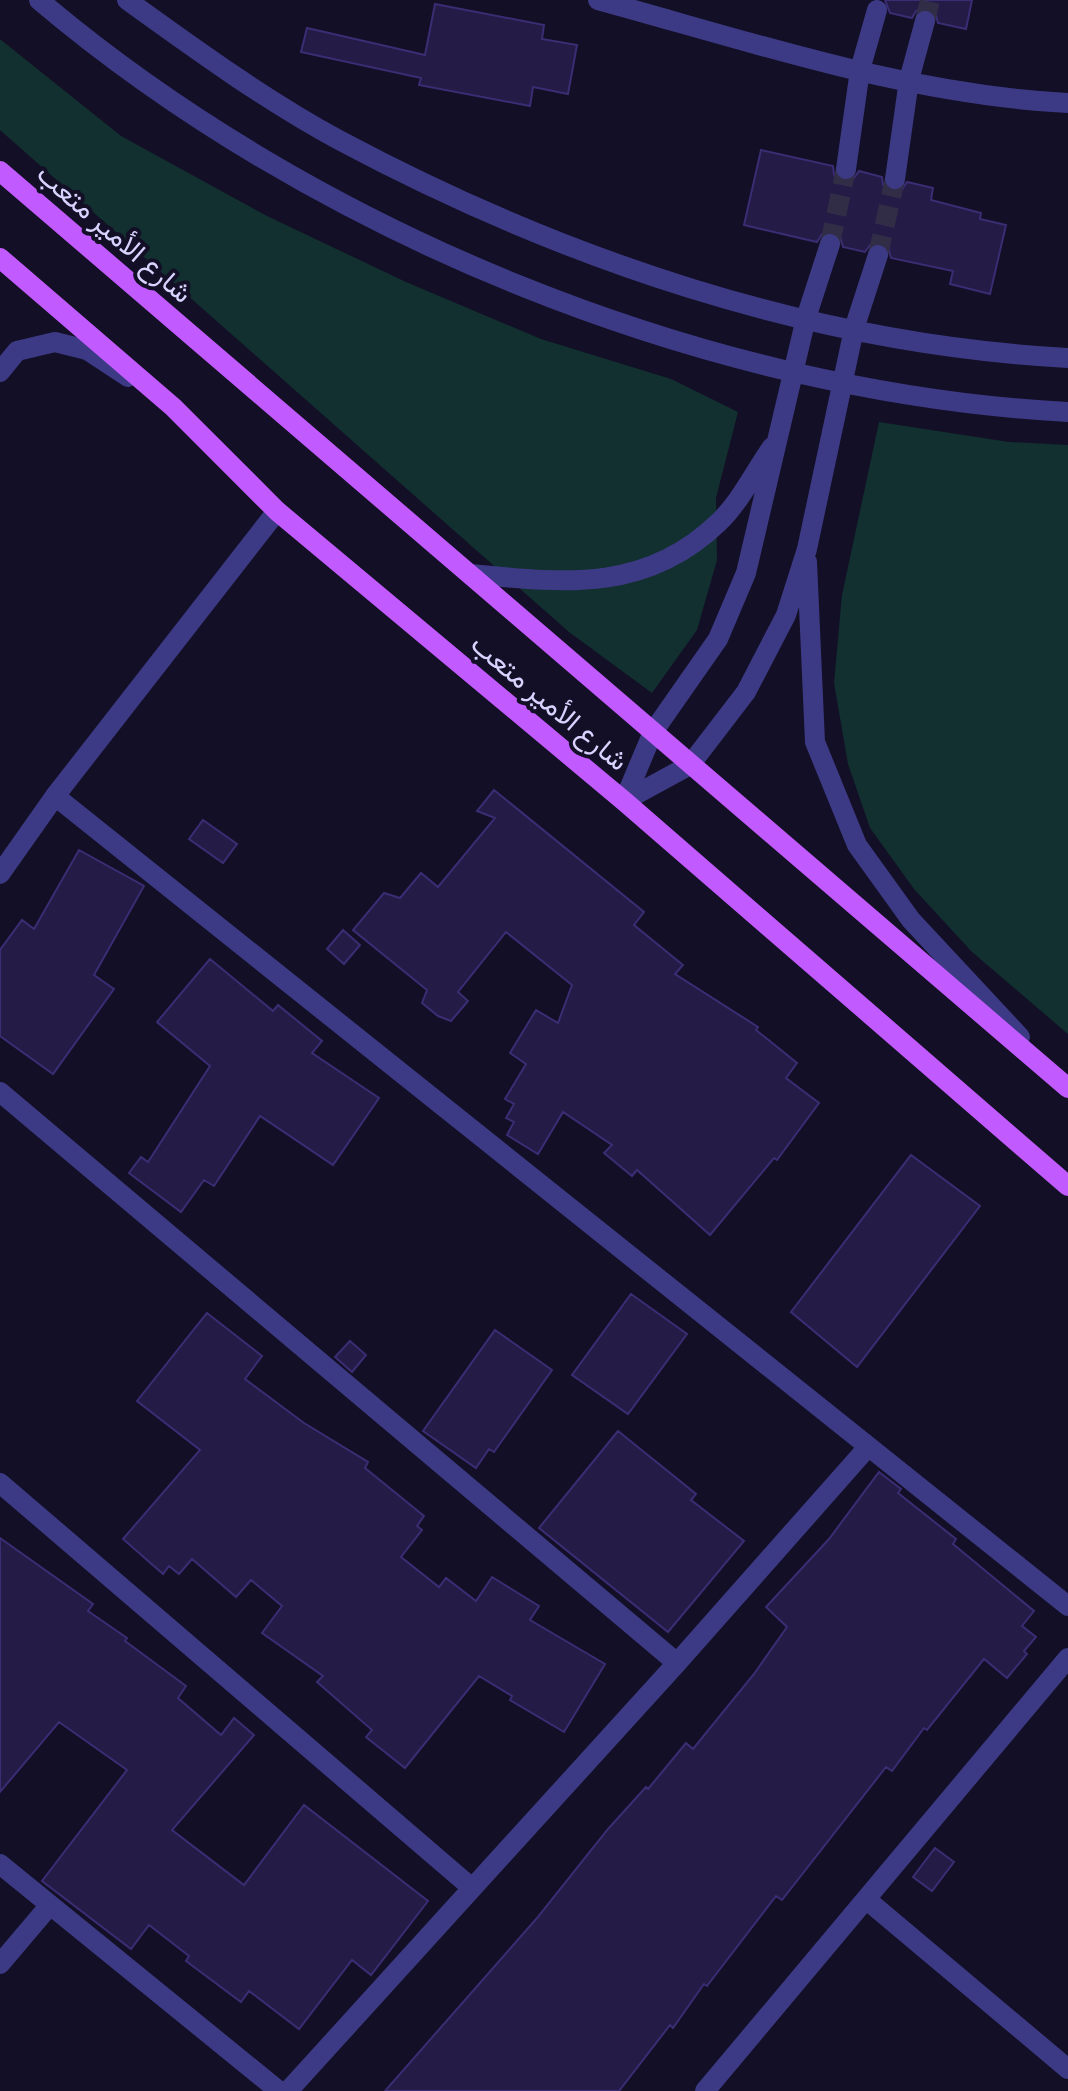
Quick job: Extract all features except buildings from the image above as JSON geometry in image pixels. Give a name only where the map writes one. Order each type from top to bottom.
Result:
[{"type":"main road","name":"شارع الأمير متعب","points":[[0,171],[1066,1086]]},
{"type":"main road","name":"شارع الأمير متعب","points":[[0,258],[173,407],[277,511],[624,801],[1068,1186]]},
{"type":"street","points":[[39,0],[177,103],[311,186],[544,295],[657,335],[795,371],[1012,409],[1068,412]]},
{"type":"street","points":[[127,0],[208,58],[337,139],[564,245],[678,286],[854,329],[1017,355],[1068,358]]},
{"type":"street","points":[[598,0],[860,70],[1068,103]]},
{"type":"street","points":[[846,169],[860,70],[877,10]]},
{"type":"street","points":[[895,179],[909,80],[925,21]]},
{"type":"street","points":[[624,801],[653,732],[718,639],[746,573],[806,318],[830,244]]},
{"type":"street","points":[[624,801],[690,765],[746,692],[786,615],[807,549],[854,329],[878,255]]},
{"type":"street","points":[[0,372],[17,351],[55,342],[87,350],[173,407]]},
{"type":"street","points":[[471,574],[557,583],[631,574],[681,555],[721,520],[779,438]]},
{"type":"street","points":[[0,874],[55,796],[277,511]]},
{"type":"street","points":[[807,549],[815,742],[857,845],[911,920],[1066,1086]]},
{"type":"street","points":[[786,615],[810,620]]},
{"type":"street","points":[[55,796],[1068,1606]]},
{"type":"street","points":[[0,1092],[677,1663]]},
{"type":"street","points":[[288,2091],[677,1663],[868,1447]]},
{"type":"street","points":[[0,1483],[472,1888]]},
{"type":"street","points":[[705,2091],[1068,1658]]},
{"type":"street","points":[[0,1864],[279,2091]]},
{"type":"street","points":[[867,1900],[1068,2069]]},
{"type":"street","points":[[0,1964],[50,1905]]},
{"type":"green space","points":[[0,39],[121,136],[267,216],[406,282],[541,339],[671,379],[738,412],[716,498],[717,560],[697,630],[652,693],[569,632],[0,130]]},
{"type":"green space","points":[[879,422],[1009,442],[1068,445],[1068,1034],[972,952],[914,889],[870,828],[848,764],[834,683],[842,595]]},
{"type":"tunnel","points":[[925,21],[930,0]]},
{"type":"tunnel","points":[[830,244],[846,169]]},
{"type":"tunnel","points":[[878,255],[895,179]]}]
